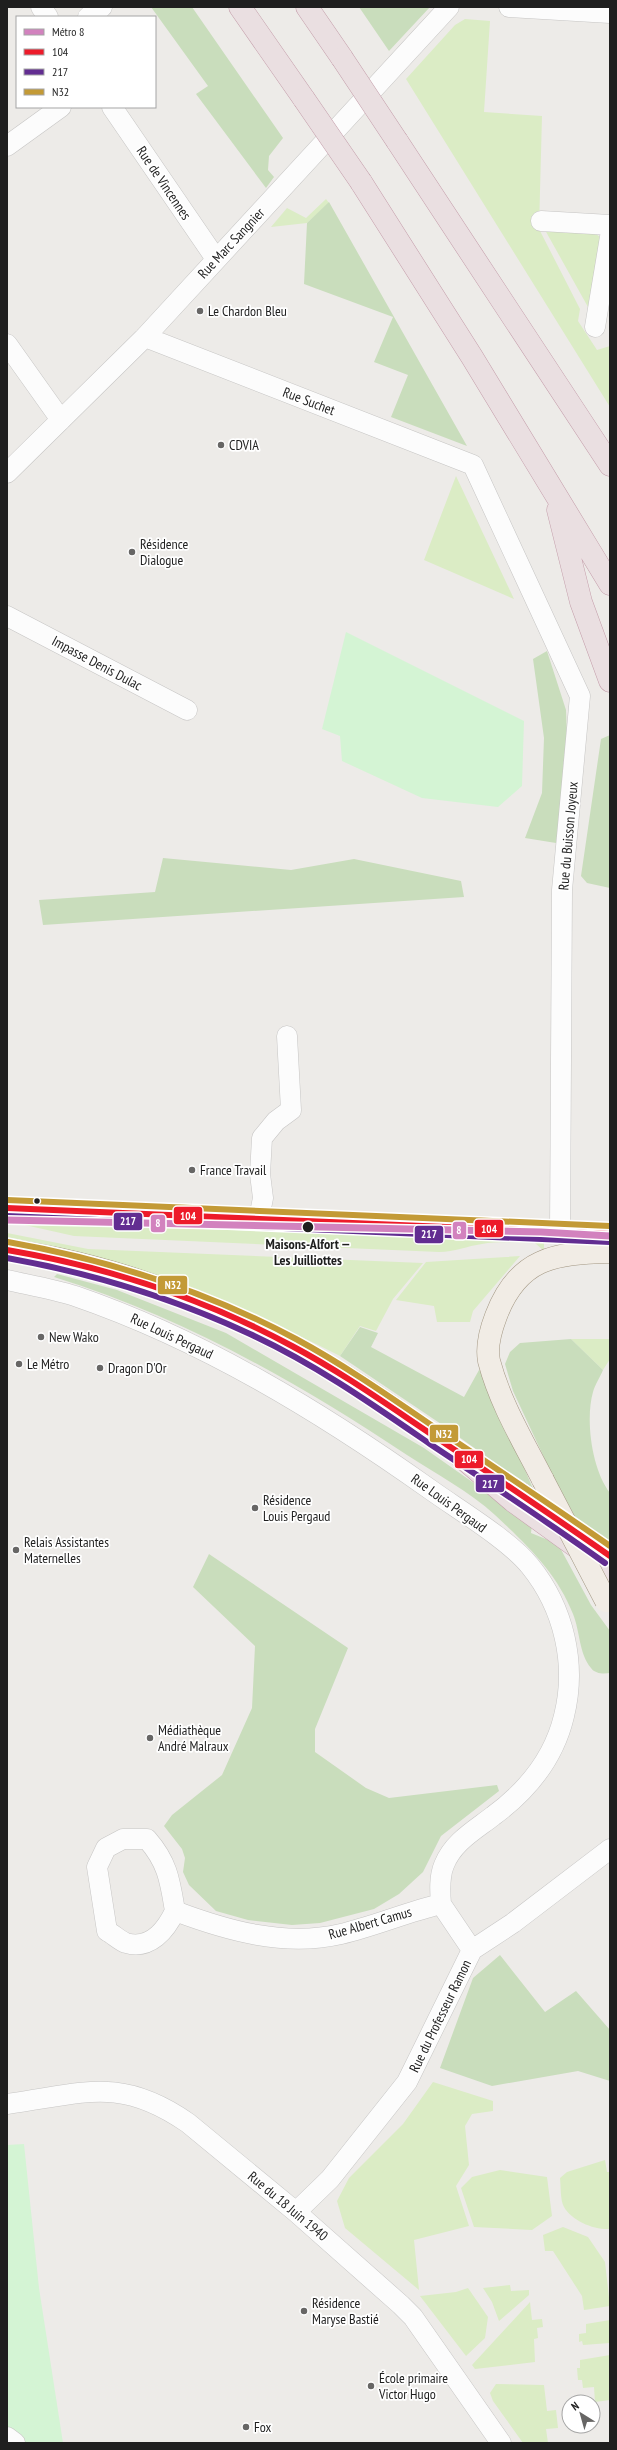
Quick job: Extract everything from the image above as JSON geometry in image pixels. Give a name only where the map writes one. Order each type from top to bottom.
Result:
[{"type":"highway","points":[[240,7],[361,182],[418,269],[610,584]]},
{"type":"highway","points":[[307,7],[397,141],[610,466]]},
{"type":"highway","points":[[552,487],[581,602],[610,681]]},
{"type":"highway","points":[[581,602],[610,652]]},
{"type":"highway","points":[[451,1448],[513,1501],[610,1571]]},
{"type":"main road","points":[[7,1208],[610,1234]]},
{"type":"main road","points":[[7,1250],[87,1266],[155,1288],[233,1318],[326,1365],[374,1395],[517,1491],[610,1556]]},
{"type":"main road","points":[[608,1603],[543,1480],[503,1400],[489,1359],[489,1336],[502,1300],[515,1281],[539,1263],[554,1256],[576,1253],[610,1252]]},
{"type":"street","points":[[41,7],[47,16]]},
{"type":"street","points":[[89,16],[102,7]]},
{"type":"street","name":"Rue Marc Sangnier","points":[[7,473],[145,337],[449,7]]},
{"type":"street","points":[[510,7],[610,13]]},
{"type":"street","points":[[7,146],[60,108]]},
{"type":"street","name":"Rue de Vincennes","points":[[113,108],[216,259]]},
{"type":"street","points":[[541,221],[610,225]]},
{"type":"street","points":[[595,327],[610,237]]},
{"type":"street","name":"Rue Suchet","points":[[145,337],[473,465]]},
{"type":"street","points":[[7,344],[61,420]]},
{"type":"street","name":"Rue du Buisson Joyeux","points":[[473,465],[580,696],[562,890],[560,1231]]},
{"type":"street","name":"Impasse Denis Dulac","points":[[7,616],[187,710]]},
{"type":"street","points":[[259,1218],[263,1198],[260,1174],[262,1138],[276,1121],[291,1110],[287,1036]]},
{"type":"street","name":"Rue Louis Pergaud","points":[[7,1280],[72,1295],[112,1310],[216,1356],[353,1436],[467,1515],[529,1565],[548,1592],[565,1632],[570,1671],[569,1697],[555,1744],[531,1783],[496,1815],[457,1844],[450,1853],[443,1866],[440,1887],[440,1904]]},
{"type":"street","points":[[123,1838],[147,1839],[159,1853],[168,1871],[175,1911],[159,1935],[143,1944],[126,1943],[107,1931],[96,1867],[106,1848],[123,1838]]},
{"type":"street","name":"Rue du Professeur Ramon","points":[[296,2212],[330,2179],[408,2082],[472,1950],[513,1923],[610,1849]]},
{"type":"street","points":[[440,1904],[472,1950]]},
{"type":"street","name":"Rue Albert Camus","points":[[175,1911],[239,1932],[275,1938],[307,1938],[340,1934],[440,1904]]},
{"type":"street","name":"Rue du 18 Juin 1940","points":[[7,2104],[90,2091],[124,2093],[145,2099],[172,2112],[188,2123],[296,2212],[413,2317],[501,2443]]},
{"type":"street","points":[[7,2437],[16,2443]]},
{"type":"green space","points":[[151,7],[192,7],[283,138],[269,156],[268,170],[274,177],[266,188],[196,94],[208,86]]},
{"type":"green space","points":[[359,7],[430,7],[389,51]]},
{"type":"green space","points":[[465,19],[490,21],[484,112],[542,116],[539,229],[580,309],[578,321],[597,350],[610,346],[610,407],[406,79],[455,25]]},
{"type":"green space","points":[[326,199],[329,203],[307,223],[271,227],[287,208],[306,218]]},
{"type":"green space","points":[[329,202],[467,446],[391,417],[408,375],[374,362],[393,317],[304,284],[307,223]]},
{"type":"green space","points":[[545,230],[595,233],[601,238],[588,307]]},
{"type":"green space","points":[[456,476],[514,599],[424,560]]},
{"type":"green space","points":[[346,632],[524,721],[522,786],[498,807],[422,798],[342,761],[340,736],[322,729]]},
{"type":"green space","points":[[547,651],[566,710],[568,765],[556,843],[525,838],[542,793],[544,738],[533,659]]},
{"type":"green space","points":[[610,735],[610,888],[587,883],[581,876],[601,739]]},
{"type":"green space","points":[[163,858],[291,870],[354,859],[461,881],[464,897],[43,925],[39,900],[155,892]]},
{"type":"green space","points":[[7,1219],[544,1242],[544,1251],[535,1243],[489,1243],[439,1252],[74,1236],[7,1221]]},
{"type":"green space","points":[[7,1233],[88,1249],[423,1263],[393,1299],[376,1331],[360,1326],[340,1356],[277,1326],[213,1298],[181,1286],[81,1253],[7,1237]]},
{"type":"green space","points":[[520,1256],[473,1311],[470,1322],[437,1322],[434,1306],[396,1300],[426,1262]]},
{"type":"green space","points":[[57,1274],[117,1290],[226,1333],[424,1448],[532,1524],[531,1533],[558,1544],[591,1605],[610,1631],[610,1673],[597,1672],[591,1668],[587,1662],[573,1614],[559,1585],[540,1560],[495,1515],[474,1498],[323,1402],[237,1353],[147,1311],[54,1277]]},
{"type":"green space","points":[[360,1327],[378,1333],[371,1347],[464,1397],[479,1370],[483,1373],[534,1491],[441,1424],[340,1356]]},
{"type":"green space","points":[[571,1339],[609,1339],[610,1359],[603,1370]]},
{"type":"green space","points":[[571,1339],[603,1370],[593,1392],[590,1430],[599,1471],[610,1493],[610,1550],[576,1526],[513,1391],[505,1364],[510,1352],[520,1343]]},
{"type":"green space","points":[[209,1554],[348,1648],[315,1729],[315,1752],[366,1788],[389,1798],[497,1785],[499,1791],[441,1836],[423,1872],[399,1894],[374,1909],[320,1923],[292,1925],[248,1920],[216,1911],[189,1885],[183,1872],[185,1858],[182,1849],[164,1826],[172,1815],[222,1775],[252,1708],[255,1646],[193,1587]]},
{"type":"green space","points":[[500,1955],[545,2012],[576,1991],[610,2030],[610,2081],[578,2071],[492,2086],[440,2068],[473,1978]]},
{"type":"green space","points":[[433,2082],[493,2101],[493,2111],[472,2114],[465,2126],[469,2165],[456,2186],[469,2226],[414,2240],[419,2290],[345,2228],[337,2201],[349,2178],[403,2124]]},
{"type":"green space","points":[[24,2144],[39,2288],[63,2443],[15,2443],[7,2437],[7,2145]]},
{"type":"green space","points":[[605,2160],[607,2172],[610,2172],[610,2229],[597,2228],[584,2224],[572,2216],[564,2207],[561,2193],[560,2178],[567,2172]]},
{"type":"green space","points":[[500,2170],[547,2177],[552,2216],[532,2230],[474,2227],[461,2188],[472,2177]]},
{"type":"green space","points":[[563,2227],[588,2237],[605,2262],[610,2306],[584,2310],[582,2296],[553,2251],[545,2251],[543,2235]]},
{"type":"green space","points":[[510,2285],[511,2291],[529,2290],[529,2295],[499,2321],[492,2302],[483,2288]]},
{"type":"green space","points":[[468,2288],[488,2317],[485,2338],[466,2356],[420,2296],[456,2292]]},
{"type":"green space","points":[[530,2302],[532,2320],[542,2319],[543,2327],[537,2328],[538,2338],[534,2339],[535,2362],[475,2369],[472,2365]]},
{"type":"green space","points":[[610,2320],[610,2343],[583,2345],[582,2341],[579,2342],[579,2334],[586,2333],[586,2324]]},
{"type":"green space","points":[[610,2355],[610,2400],[601,2401],[601,2394],[594,2394],[594,2387],[583,2388],[582,2380],[578,2380],[577,2368],[580,2368],[580,2360]]},
{"type":"green space","points":[[496,2384],[544,2385],[547,2411],[556,2410],[558,2428],[546,2429],[548,2443],[523,2443],[493,2401],[490,2393]]},
{"type":"metro line","name":"8","points":[[7,1220],[541,1232],[610,1236]]},
{"type":"transit line","name":"N32","points":[[7,1200],[610,1226]]},
{"type":"transit line","name":"104","points":[[7,1208],[610,1234]]},
{"type":"transit line","name":"217","points":[[7,1216],[610,1242]]},
{"type":"transit line","name":"N32","points":[[8,1242],[83,1258],[156,1279],[227,1306],[296,1339],[315,1349],[387,1395],[610,1546]]},
{"type":"transit line","name":"104","points":[[7,1250],[81,1265],[154,1286],[224,1313],[292,1346],[366,1390],[610,1556]]},
{"type":"transit line","name":"217","points":[[7,1258],[70,1271],[131,1288],[221,1321],[274,1346],[320,1371],[365,1400],[605,1563]]},
{"type":"place","name":"Le Chardon Bleu","points":[[200,311]]},
{"type":"place","name":"CDVIA","points":[[221,445]]},
{"type":"place","name":"Résidence Dialogue","points":[[132,552]]},
{"type":"place","name":"France Travail","points":[[192,1170]]},
{"type":"place","name":"Maisons-Alfort — Les Juilliottes","points":[[308,1227]]},
{"type":"place","name":"New Wako","points":[[41,1337]]},
{"type":"place","name":"Le Métro","points":[[19,1364]]},
{"type":"place","name":"Dragon D'Or","points":[[100,1368]]},
{"type":"place","name":"Résidence Louis Pergaud","points":[[255,1508]]},
{"type":"place","name":"Relais Assistantes Maternelles","points":[[16,1550]]},
{"type":"place","name":"Médiathèque André Malraux","points":[[150,1738]]},
{"type":"place","name":"Résidence Maryse Bastié","points":[[304,2311]]},
{"type":"place","name":"École primaire Victor Hugo","points":[[371,2386]]},
{"type":"place","name":"Fox","points":[[246,2427]]}]
